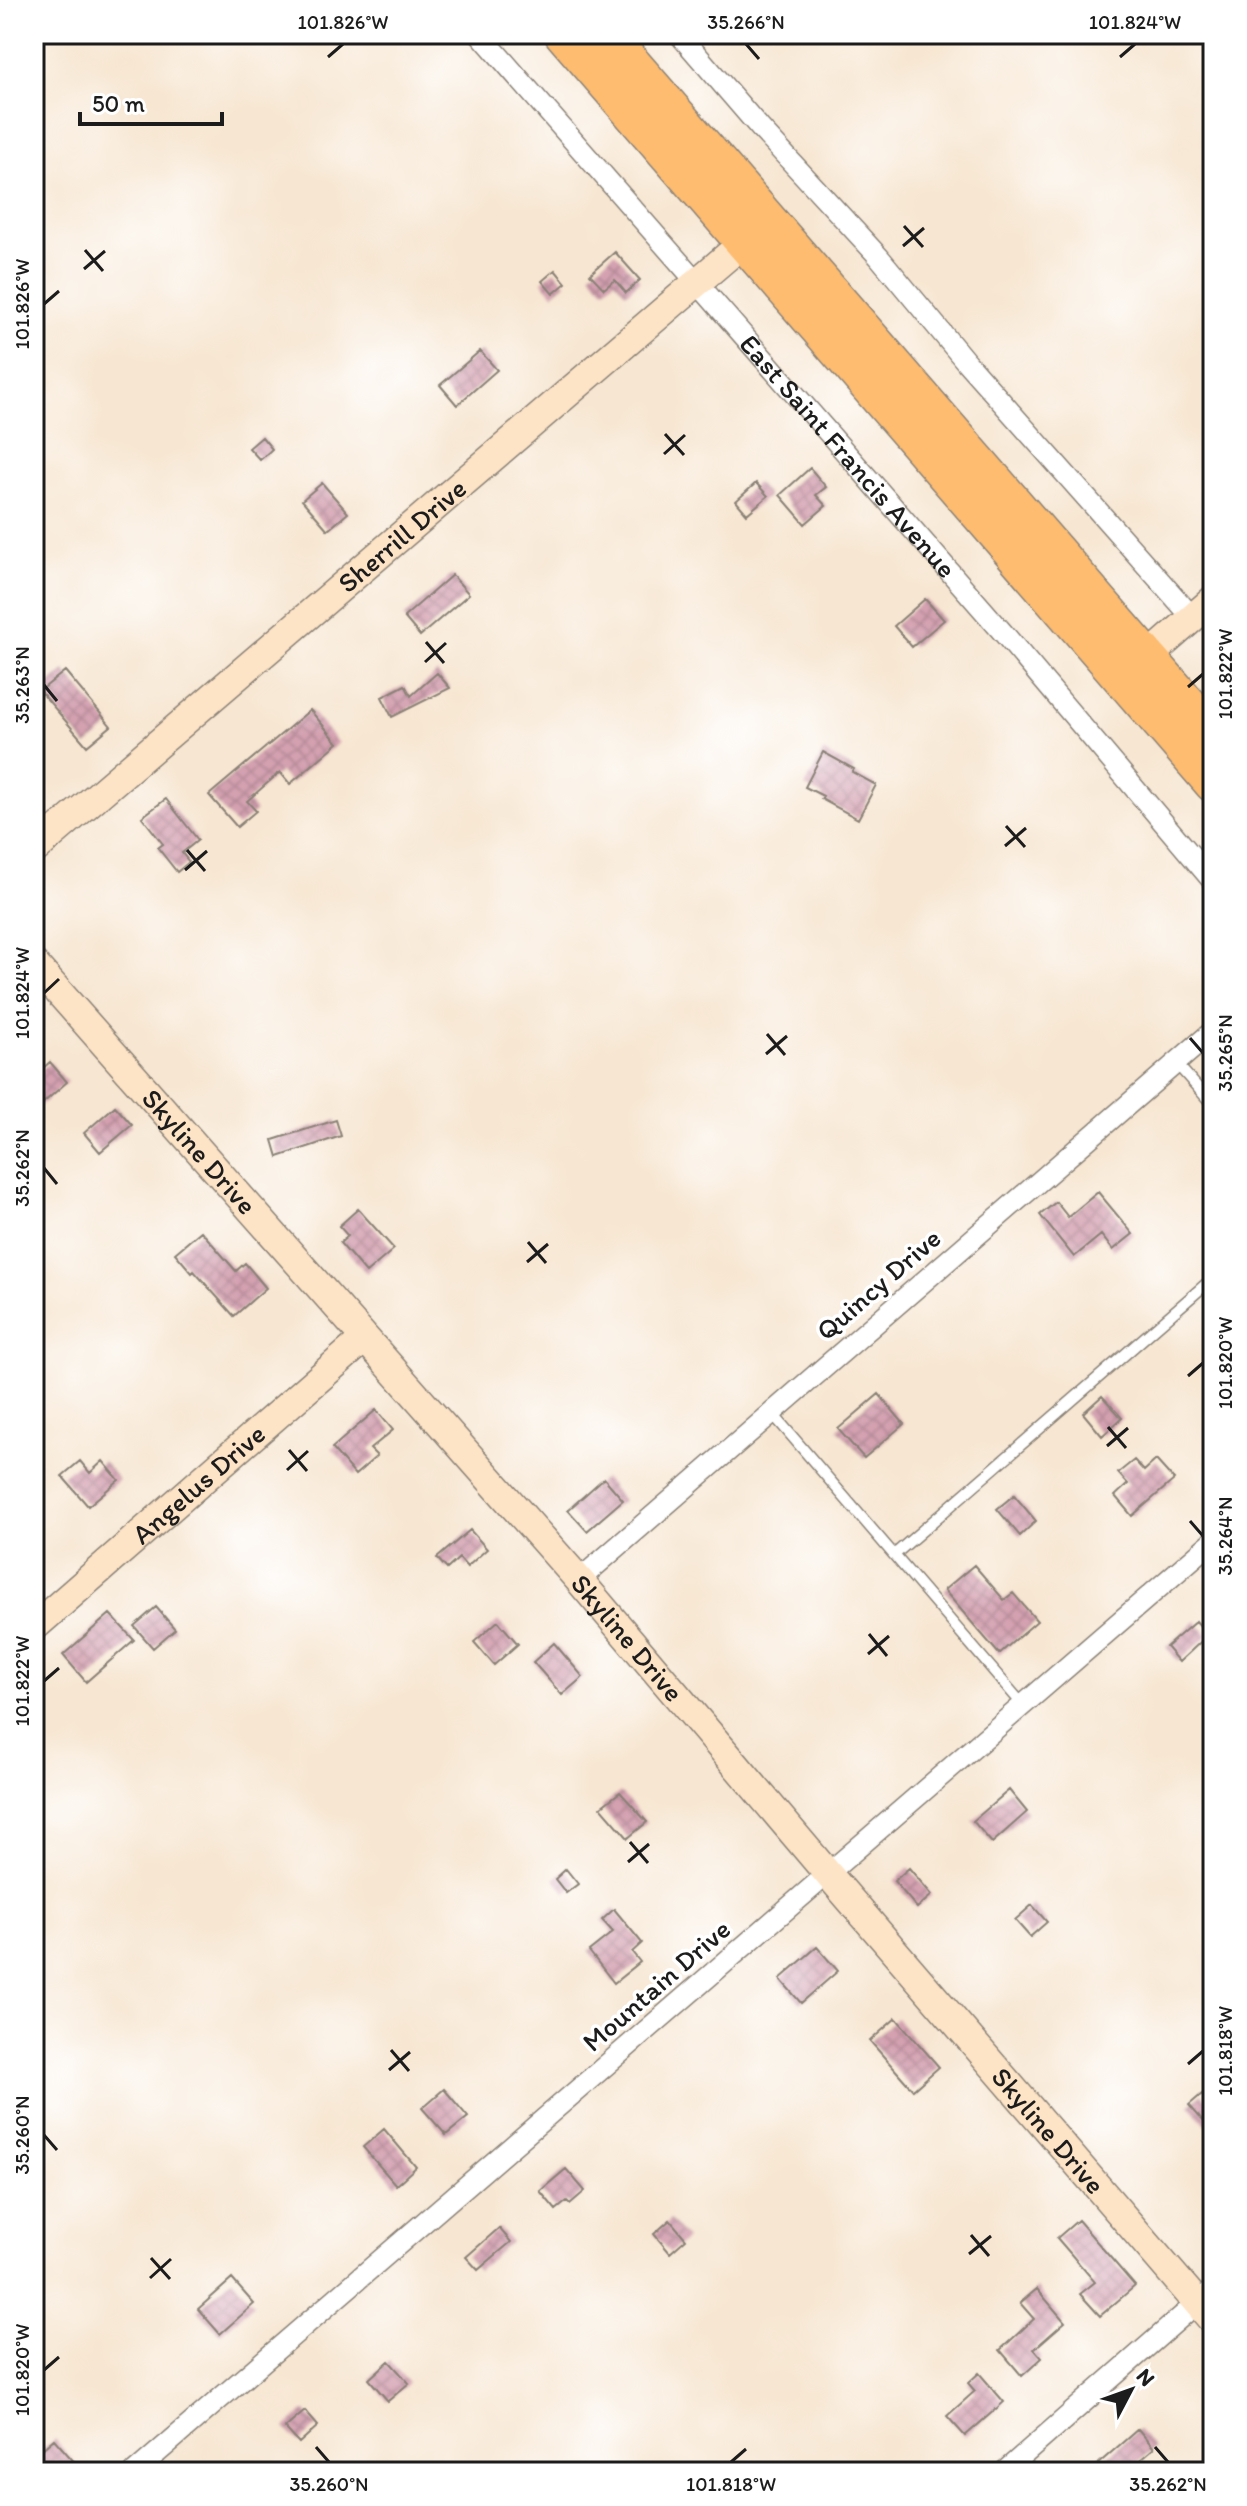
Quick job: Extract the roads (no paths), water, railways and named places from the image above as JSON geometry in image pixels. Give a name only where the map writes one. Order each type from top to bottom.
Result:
[{"type":"highway","points":[[563,34],[756,231],[1135,668],[1213,784]]},
{"type":"highway","points":[[607,34],[756,231]]},
{"type":"highway","points":[[1135,668],[1213,732]]},
{"type":"street","name":"East Saint Francis Avenue","points":[[480,34],[1005,635],[1212,880]]},
{"type":"street","points":[[679,34],[760,128],[879,257],[967,363],[1203,609],[1135,668]]},
{"type":"street","name":"Sherrill Drive","points":[[34,850],[756,231]]},
{"type":"street","name":"Skyline Drive","points":[[34,964],[579,1580],[828,1874],[1208,2305]]},
{"type":"street","name":"Quincy Drive","points":[[579,1580],[1213,1031]]},
{"type":"street","name":"Angelus Drive","points":[[34,1627],[364,1339]]},
{"type":"street","name":"Mountain Drive","points":[[135,2472],[1213,1541]]},
{"type":"street","points":[[1004,2472],[1208,2305]]},
{"type":"lane","points":[[1176,1063],[1213,1105]]},
{"type":"lane","points":[[894,1555],[1213,1278]]},
{"type":"lane","points":[[772,1413],[1023,1705]]}]
